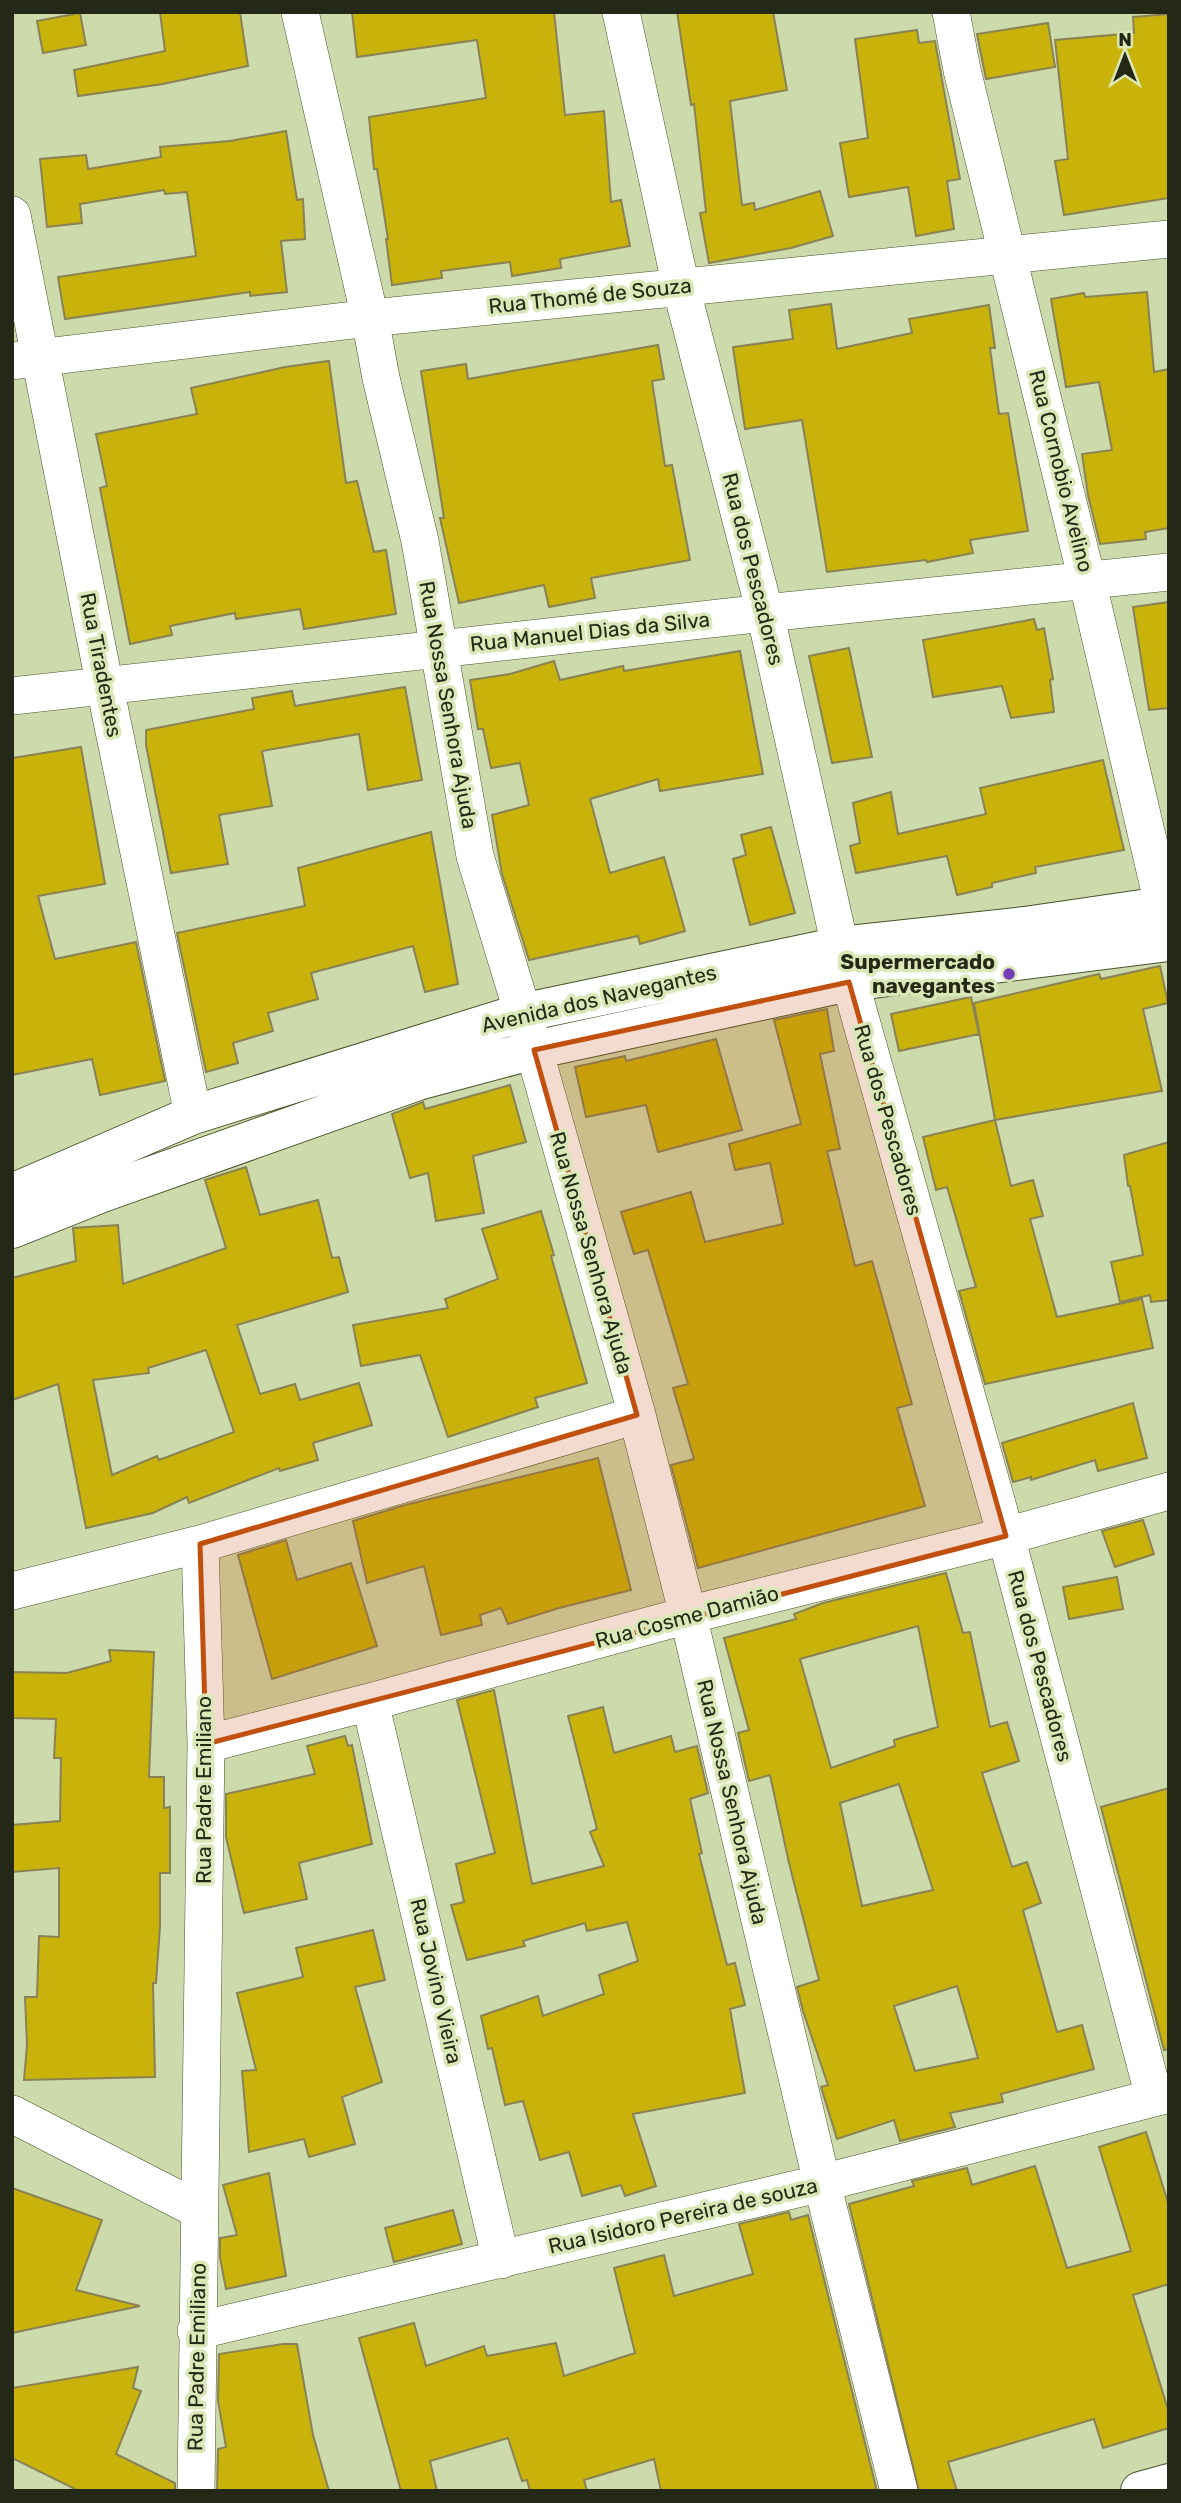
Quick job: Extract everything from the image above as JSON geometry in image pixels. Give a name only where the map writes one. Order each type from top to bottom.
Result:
[{"type":"main road","name":"Avenida dos Navegantes","points":[[12,1193],[193,1115],[521,1013],[839,946],[1025,926],[1168,920]]},
{"type":"main road","name":"Avenida dos Navegantes","points":[[12,1229],[115,1188],[418,1081],[534,1050],[849,982],[1168,920]]},
{"type":"main road","points":[[1140,2491],[1169,2483]]},
{"type":"street","name":"Rua Nossa Senhora Ajuda","points":[[300,12],[420,541],[475,856],[534,1050],[636,1415],[688,1615],[822,2183],[899,2491]]},
{"type":"street","name":"Rua dos Pescadores","points":[[621,12],[681,288],[765,613],[839,946],[1161,2096]]},
{"type":"street","name":"Rua Cornobio Avelino","points":[[951,12],[962,70],[1168,920]]},
{"type":"street","name":"Rua Tiradentes","points":[[12,215],[26,359],[105,687],[193,1115]]},
{"type":"street","name":"Rua Thomé de Souza","points":[[26,359],[370,318],[1169,239]]},
{"type":"street","name":"Rua Manuel Dias da Silva","points":[[12,696],[765,613],[1169,572]]},
{"type":"street","points":[[12,1591],[200,1544],[636,1415]]},
{"type":"street","name":"Rua Cosme Damião","points":[[206,1744],[688,1615],[1006,1536],[1169,1491]]},
{"type":"street","name":"Rua Padre Emiliano","points":[[196,2491],[196,2331],[206,1744],[200,1544]]},
{"type":"street","name":"Rua Jovino Vieira","points":[[370,1702],[501,2260]]},
{"type":"street","name":"Rua Isidoro Pereira de souza","points":[[196,2331],[822,2183],[1161,2096]]},
{"type":"street","points":[[12,2114],[199,2210]]},
{"type":"highlighted area","points":[[849,982],[1006,1536],[206,1744],[200,1544],[637,1415],[534,1050]]},
{"type":"building","points":[[160,12],[240,12],[248,66],[163,84],[78,96],[74,70],[165,51]]},
{"type":"building","points":[[352,12],[554,12],[565,115],[604,111],[611,202],[621,200],[630,246],[560,259],[561,268],[512,276],[510,262],[441,271],[442,278],[392,285],[388,239],[377,169],[374,169],[369,117],[486,98],[477,40],[357,57]]},
{"type":"building","points":[[677,12],[773,12],[787,90],[730,101],[742,205],[754,203],[755,210],[820,191],[833,236],[791,248],[709,263],[700,213],[706,212],[694,104],[691,105]]},
{"type":"building","points":[[80,13],[86,45],[43,53],[37,21]]},
{"type":"building","points":[[1169,14],[1169,198],[1064,215],[1055,161],[1068,159],[1055,40],[1134,33],[1133,17]]},
{"type":"building","points":[[1048,23],[1055,67],[986,79],[977,34]]},
{"type":"building","points":[[917,30],[919,43],[935,41],[960,179],[947,181],[954,229],[916,236],[908,187],[849,197],[840,143],[868,138],[855,39]]},
{"type":"building","points":[[286,131],[297,200],[303,199],[305,239],[281,241],[287,292],[250,296],[250,292],[65,319],[58,277],[196,256],[187,192],[165,194],[164,190],[80,204],[82,223],[47,227],[40,159],[86,155],[88,169],[161,157],[160,147],[230,141]]},
{"type":"building","points":[[1147,292],[1154,372],[1169,369],[1169,528],[1145,532],[1146,539],[1100,544],[1088,495],[1082,454],[1112,450],[1099,382],[1066,387],[1051,299],[1084,293],[1085,297]]},
{"type":"building","points":[[831,304],[837,349],[912,333],[909,319],[989,305],[995,348],[990,348],[999,414],[1008,413],[1028,531],[970,540],[973,553],[927,562],[827,572],[802,420],[745,429],[733,347],[793,339],[789,310]]},
{"type":"building","points":[[658,345],[664,379],[652,381],[665,466],[672,465],[690,560],[591,578],[595,598],[549,607],[544,585],[459,603],[440,518],[444,518],[421,371],[466,364],[468,379]]},
{"type":"building","points":[[329,361],[346,483],[357,481],[374,552],[386,550],[396,614],[304,629],[300,609],[236,619],[235,613],[170,626],[172,635],[130,644],[100,488],[107,486],[96,434],[197,414],[191,388],[285,367]]},
{"type":"building","points":[[1169,602],[1169,708],[1149,710],[1133,607]]},
{"type":"building","points":[[1034,619],[1037,630],[1044,628],[1053,679],[1050,680],[1054,712],[1011,718],[1002,686],[933,697],[923,640]]},
{"type":"building","points":[[849,648],[872,757],[832,763],[809,656]]},
{"type":"building","points":[[740,651],[763,774],[660,791],[658,779],[590,799],[610,873],[664,857],[685,931],[640,944],[638,936],[529,960],[502,874],[492,815],[529,805],[520,763],[491,768],[483,729],[478,729],[470,680],[510,674],[554,661],[560,680],[623,666],[624,671]]},
{"type":"building","points":[[405,687],[422,780],[368,790],[359,734],[262,751],[272,806],[219,815],[228,864],[171,873],[146,745],[146,730],[254,709],[252,698],[292,691],[295,706]]},
{"type":"building","points":[[81,747],[105,884],[38,896],[55,959],[136,942],[165,1081],[100,1095],[92,1059],[12,1075],[12,758]]},
{"type":"building","points":[[1103,760],[1124,850],[1035,867],[1036,873],[992,883],[992,887],[957,895],[947,856],[856,873],[850,846],[860,843],[853,803],[891,792],[898,834],[986,814],[980,788]]},
{"type":"building","points":[[771,827],[795,913],[750,925],[733,859],[746,855],[741,835]]},
{"type":"building","points":[[431,832],[458,984],[425,992],[413,946],[311,973],[318,999],[268,1013],[273,1031],[233,1043],[238,1063],[206,1072],[177,933],[305,906],[298,868]]},
{"type":"building","points":[[1160,966],[1168,1003],[1143,1009],[1162,1091],[995,1120],[974,1003],[1099,974],[1101,979]]},
{"type":"building","points":[[971,997],[979,1034],[899,1051],[891,1014]]},
{"type":"building","points":[[827,1009],[834,1051],[820,1054],[840,1149],[827,1151],[855,1266],[872,1261],[912,1404],[897,1408],[925,1506],[698,1568],[671,1465],[694,1459],[673,1388],[688,1384],[648,1250],[634,1254],[621,1212],[691,1192],[705,1242],[783,1224],[770,1163],[735,1170],[729,1144],[801,1124],[774,1020]]},
{"type":"building","points":[[716,1039],[742,1130],[658,1152],[646,1105],[586,1117],[575,1067],[625,1056],[626,1061]]},
{"type":"building","points":[[510,1085],[526,1142],[473,1156],[484,1213],[436,1221],[428,1173],[410,1178],[392,1114],[423,1102],[425,1109]]},
{"type":"building","points":[[995,1120],[1011,1186],[1033,1180],[1043,1216],[1030,1219],[1057,1317],[1142,1299],[1153,1348],[985,1384],[959,1291],[976,1287],[947,1187],[936,1190],[923,1137]]},
{"type":"building","points":[[1169,1142],[1169,1300],[1151,1302],[1150,1295],[1120,1302],[1111,1262],[1143,1255],[1124,1155]]},
{"type":"building","points":[[246,1167],[260,1215],[318,1200],[332,1258],[339,1257],[348,1292],[237,1325],[260,1394],[295,1384],[300,1400],[359,1383],[372,1425],[313,1443],[318,1460],[280,1471],[279,1468],[189,1503],[187,1497],[153,1513],[86,1528],[58,1384],[12,1400],[12,1278],[76,1261],[73,1228],[118,1225],[123,1284],[226,1248],[205,1180]],"holes":[[[206,1350],[234,1432],[159,1460],[157,1456],[112,1475],[93,1380],[149,1373],[148,1368]]]},
{"type":"building","points":[[541,1211],[587,1383],[535,1398],[538,1407],[448,1437],[420,1355],[361,1366],[353,1325],[448,1308],[445,1299],[498,1279],[482,1229]]},
{"type":"building","points":[[1133,1403],[1147,1458],[1098,1471],[1095,1460],[1031,1480],[1031,1477],[1013,1482],[1002,1443]]},
{"type":"building","points":[[598,1458],[631,1590],[508,1624],[501,1608],[480,1615],[482,1625],[441,1635],[424,1566],[367,1583],[353,1521],[405,1505]]},
{"type":"building","points":[[1143,1520],[1154,1554],[1115,1567],[1102,1531]]},
{"type":"building","points":[[286,1540],[297,1580],[351,1563],[377,1646],[272,1679],[238,1555]]},
{"type":"building","points":[[946,1573],[963,1633],[970,1632],[990,1727],[1007,1722],[1019,1761],[982,1773],[1012,1867],[1027,1862],[1041,1903],[1023,1910],[1057,2032],[1082,2025],[1094,2069],[1001,2094],[1003,2102],[950,2113],[955,2127],[900,2141],[894,2120],[837,2139],[821,2087],[828,2085],[797,1987],[819,1980],[770,1775],[749,1781],[738,1733],[749,1730],[724,1638],[796,1619],[794,1614],[823,1603]],"holes":[[[918,1626],[938,1727],[894,1740],[895,1746],[831,1768],[800,1659]],[[899,1784],[933,1890],[862,1906],[840,1803]],[[957,1986],[978,2058],[915,2071],[894,2006]]]},
{"type":"building","points":[[1117,1577],[1123,1609],[1069,1619],[1063,1587]]},
{"type":"building","points":[[109,1650],[154,1652],[149,1777],[164,1777],[164,1808],[170,1807],[170,1873],[160,1873],[160,1926],[156,1983],[153,1983],[155,2077],[24,2080],[27,2045],[25,1997],[37,1997],[39,1936],[59,1937],[59,1868],[12,1872],[12,1825],[60,1821],[61,1758],[54,1758],[56,1719],[12,1718],[12,1672],[67,1673],[111,1661]]},
{"type":"building","points":[[494,1690],[532,1884],[604,1866],[590,1832],[597,1829],[568,1716],[603,1707],[614,1753],[671,1736],[675,1752],[697,1746],[708,1793],[690,1799],[702,1853],[699,1854],[727,1965],[735,1963],[745,2005],[730,2009],[745,2093],[633,2114],[656,2186],[625,2196],[621,2185],[582,2196],[569,2152],[540,2160],[523,2101],[505,2105],[492,2048],[488,2049],[481,2016],[538,1996],[543,2016],[604,1994],[599,1975],[638,1961],[627,1922],[587,1931],[585,1923],[523,1941],[525,1946],[467,1960],[451,1905],[464,1902],[456,1864],[495,1853],[457,1700]]},
{"type":"building","points":[[345,1736],[348,1746],[352,1745],[372,1844],[299,1863],[307,1899],[244,1913],[226,1837],[226,1794],[315,1774],[307,1746]]},
{"type":"building","points":[[1169,1788],[1169,2049],[1164,2050],[1101,1807]]},
{"type":"building","points":[[373,1930],[385,1980],[355,1987],[382,2082],[342,2097],[355,2144],[309,2157],[304,2139],[249,2152],[242,2071],[256,2070],[237,1993],[303,1977],[296,1948]]},
{"type":"building","points":[[1146,2132],[1169,2206],[1169,2284],[1133,2295],[1169,2413],[1169,2428],[1103,2448],[1094,2419],[948,2462],[957,2491],[919,2491],[849,2204],[914,2186],[912,2181],[967,2168],[972,2185],[1035,2166],[1067,2268],[1131,2251],[1099,2147]]},
{"type":"building","points":[[269,2173],[286,2276],[226,2289],[220,2258],[220,2238],[237,2235],[223,2185]]},
{"type":"building","points":[[12,2188],[102,2220],[76,2290],[140,2306],[12,2333]]},
{"type":"building","points":[[453,2210],[462,2244],[394,2262],[385,2228]]},
{"type":"building","points":[[789,2212],[791,2220],[808,2215],[877,2491],[661,2491],[654,2459],[584,2480],[587,2491],[530,2491],[527,2480],[522,2481],[508,2438],[430,2461],[437,2491],[401,2491],[359,2338],[414,2323],[426,2366],[484,2346],[487,2356],[556,2343],[564,2376],[635,2353],[614,2268],[664,2255],[674,2296],[753,2274],[739,2224]]},
{"type":"building","points":[[297,2344],[313,2435],[329,2491],[217,2491],[218,2449],[226,2447],[218,2401],[219,2354]]},
{"type":"building","points":[[138,2367],[133,2388],[141,2391],[116,2454],[175,2483],[175,2491],[79,2491],[12,2458],[12,2388]]},
{"type":"place","name":"Supermercado navegantes","points":[[1009,974]]}]
